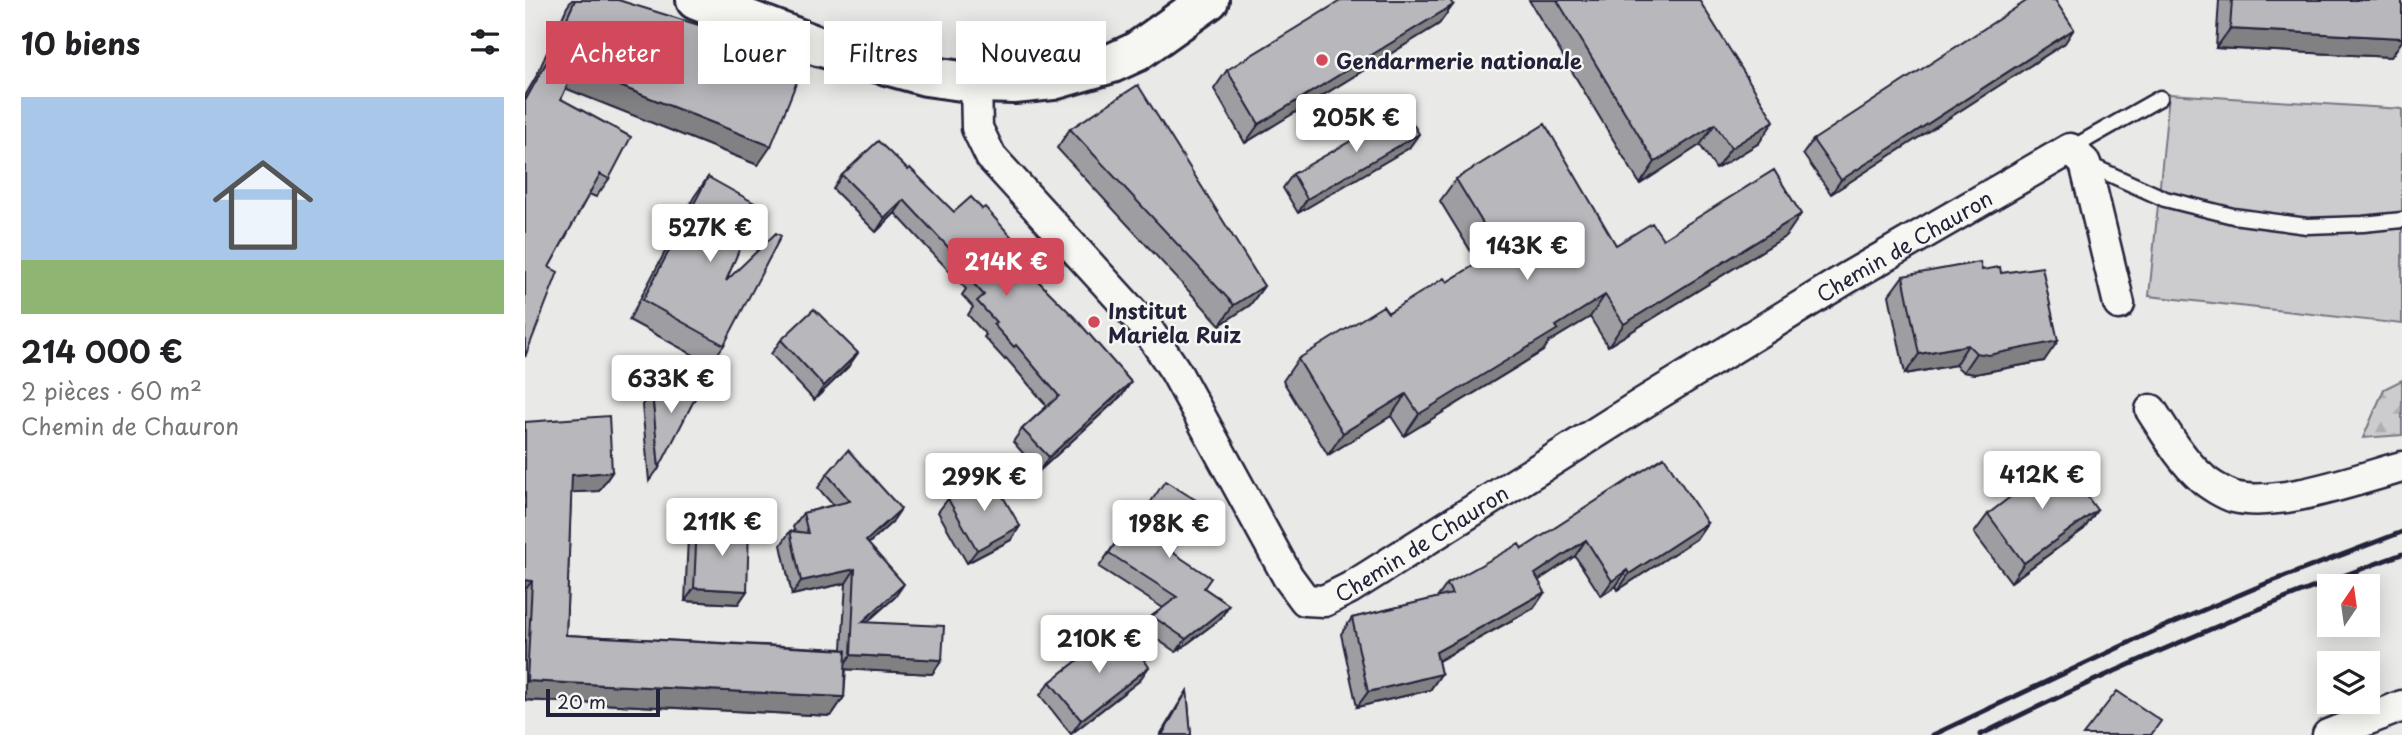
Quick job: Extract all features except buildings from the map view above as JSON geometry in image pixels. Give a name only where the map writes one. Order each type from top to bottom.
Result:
[{"type":"main road","points":[[696,0],[818,46],[926,76],[956,80]]},
{"type":"main road","points":[[1106,65],[1136,52],[1209,0]]},
{"type":"street","name":"Chemin de Chauron","points":[[976,84],[977,128],[991,158],[1146,327],[1176,372],[1288,577],[1305,600],[1324,601],[1350,588],[1835,285],[2077,156]]},
{"type":"street","points":[[2077,156],[2119,304]]},
{"type":"street","points":[[2151,410],[2176,448],[2203,479],[2233,496],[2263,499],[2300,494],[2402,467]]},
{"type":"street","points":[[2328,735],[2402,706]]},
{"type":"lane","points":[[2160,98],[2077,156],[2165,200],[2233,216],[2307,226],[2402,220]]},
{"type":"green space","points":[[2169,94],[2402,109],[2402,324],[2149,296]]},
{"type":"green space","points":[[2402,380],[2402,435],[2363,438],[2384,389]]},
{"type":"railway","points":[[1933,735],[2156,630],[2265,584],[2402,532]]},
{"type":"railway","points":[[1980,735],[2188,638],[2402,554]]},
{"type":"place","name":"Gendarmerie nationale","points":[[1322,60]]},
{"type":"place","name":"Institut Mariela Ruiz","points":[[1094,322]]}]
